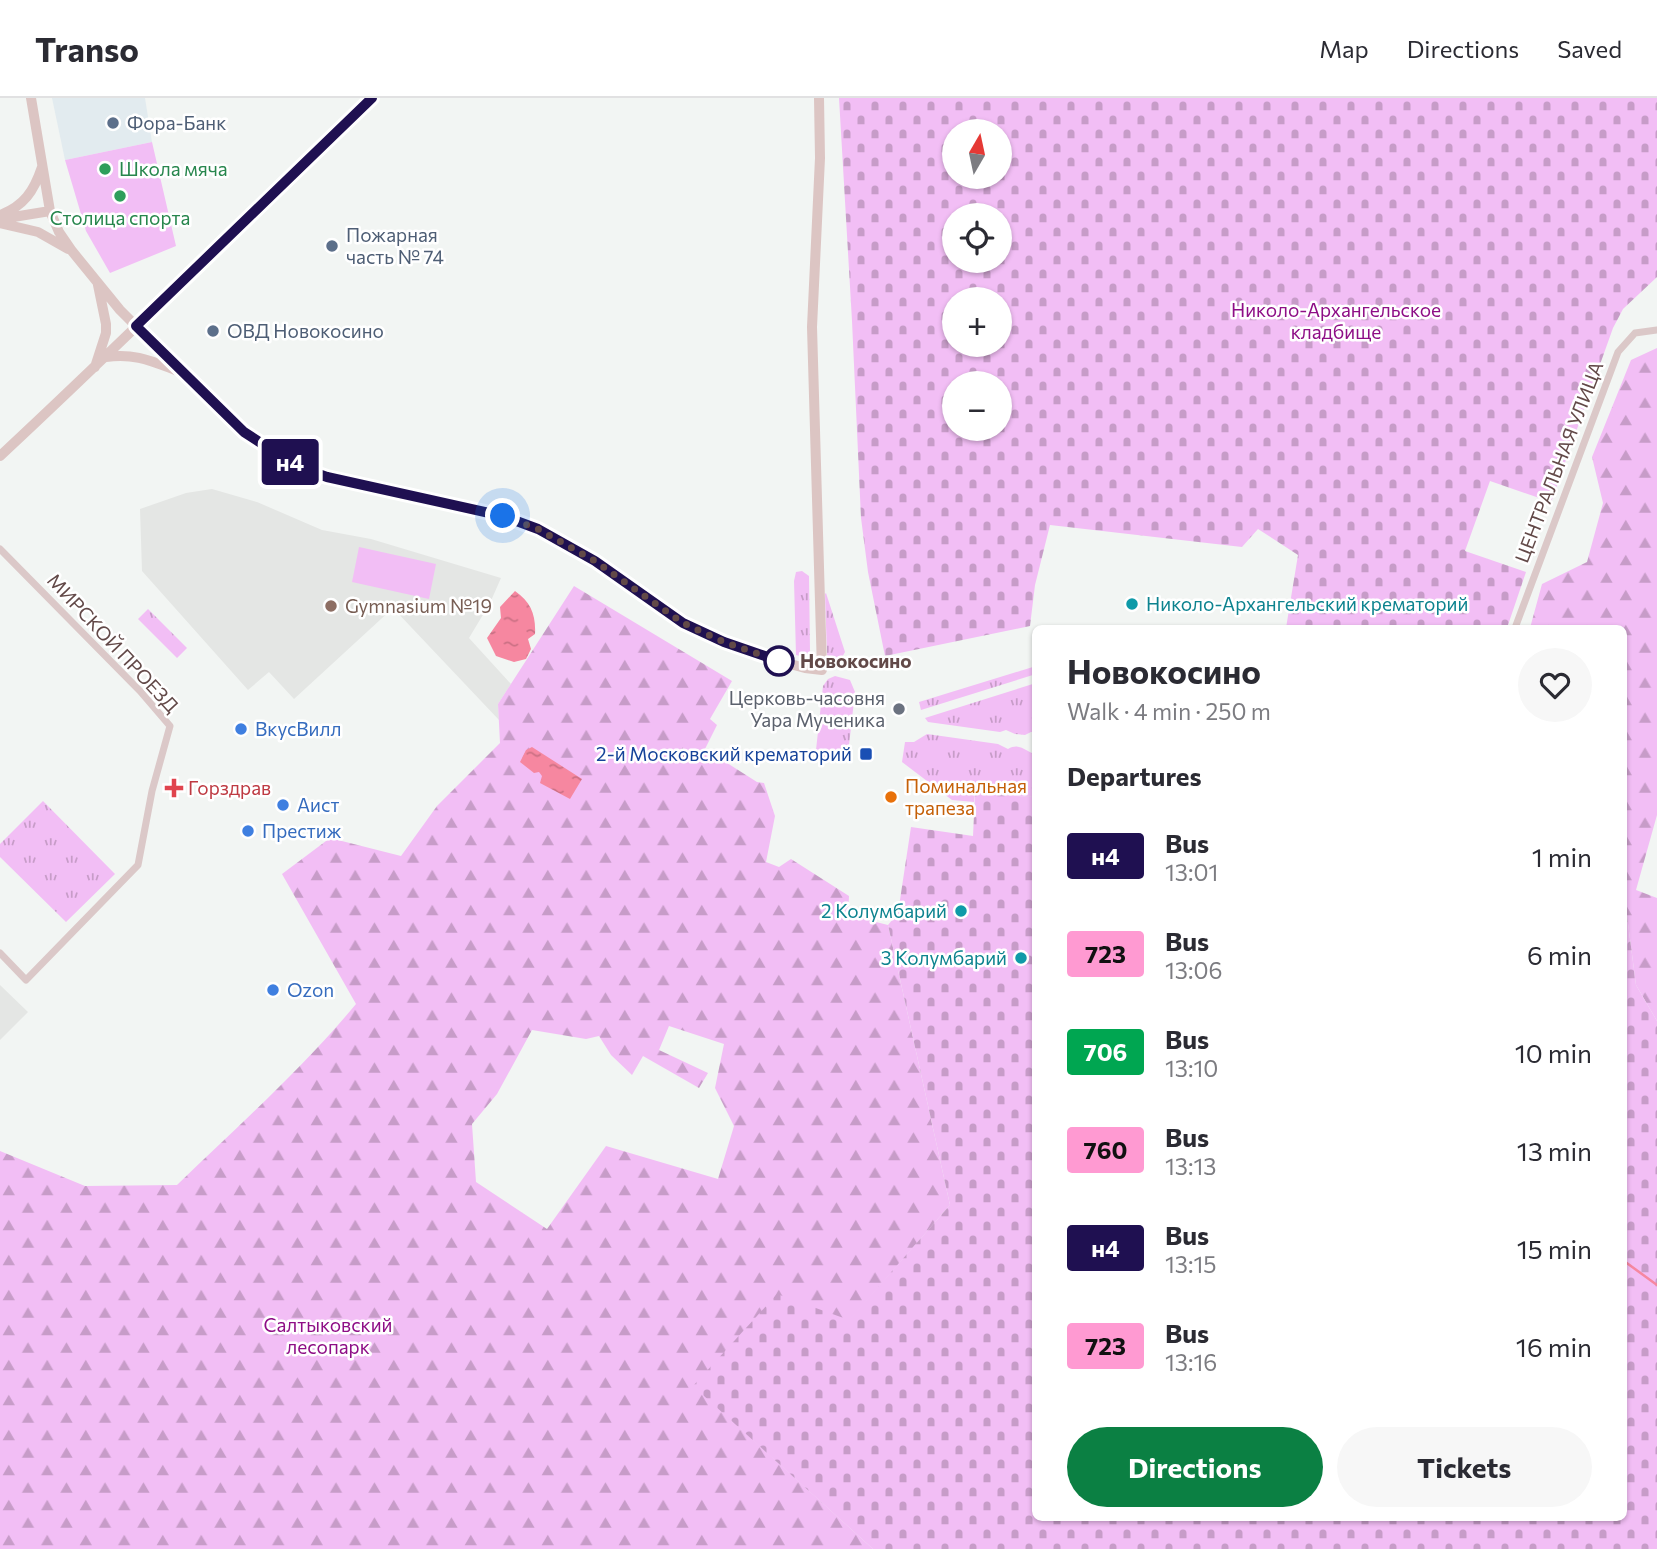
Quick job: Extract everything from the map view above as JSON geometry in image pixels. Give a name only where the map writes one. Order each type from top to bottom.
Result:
[{"type":"street","points":[[31,98],[50,211],[55,226],[97,282],[136,326],[244,432],[296,466],[327,477],[520,522],[595,561],[683,623],[711,637],[761,656],[822,670],[812,327],[820,158],[819,98]]},
{"type":"street","points":[[0,456],[94,369],[372,98]]},
{"type":"street","points":[[0,219],[28,198],[43,165]]},
{"type":"street","points":[[0,219],[50,211]]},
{"type":"street","points":[[0,219],[38,232],[72,251]]},
{"type":"street","points":[[94,369],[106,333],[97,282]]},
{"type":"street","name":"ЦЕНТРАЛЬНАЯ УЛИЦА","points":[[1516,625],[1618,352],[1635,332],[1657,330]]},
{"type":"street","points":[[106,357],[139,357],[181,372]]},
{"type":"street","name":"МИРСКОЙ ПРОЕЗД","points":[[0,549],[144,695],[170,726],[152,791],[138,865],[26,980],[0,953]]},
{"type":"shaded area","points":[[52,98],[145,98],[152,142],[65,160]]},
{"type":"shaded area","name":"Gymnasium №19","points":[[212,489],[257,502],[322,530],[371,539],[501,578],[469,638],[511,684],[498,704],[499,720],[393,608],[294,699],[269,672],[248,690],[142,571],[140,509],[186,493]]},
{"type":"shaded area","points":[[0,985],[28,1012],[0,1040]]},
{"type":"green space","name":"Николо-Архангельское кладбище","points":[[839,98],[1657,98],[1657,277],[1623,309],[1613,328],[1551,502],[1490,481],[1465,551],[1526,572],[1508,625],[1286,625],[1298,555],[1258,529],[1242,547],[1050,525],[1035,585],[1030,626],[885,656],[868,572],[861,518]]},
{"type":"green space","name":"Столица спорта","points":[[152,142],[176,246],[110,273],[86,231],[65,160]]},
{"type":"green space","points":[[1657,348],[1657,815],[1636,890],[1657,898],[1657,1021],[1636,985],[1627,916],[1627,625],[1531,625],[1542,584],[1587,562],[1603,503],[1592,457],[1631,360]]},
{"type":"green space","points":[[359,547],[436,564],[429,599],[352,582]]},
{"type":"green space","points":[[802,571],[809,576],[810,651],[802,656],[796,655],[794,581],[796,572]]},
{"type":"green space","name":"Салтыковский лесопарк","points":[[574,586],[732,681],[710,719],[717,725],[705,749],[757,782],[764,783],[775,816],[766,862],[779,867],[791,859],[849,896],[848,915],[888,925],[950,1205],[849,1321],[694,1386],[873,1549],[0,1549],[0,1151],[85,1186],[177,1185],[292,1074],[356,1004],[282,874],[330,838],[401,856],[437,806],[500,743],[498,704]],"holes":[[[669,1026],[724,1044],[715,1088],[734,1126],[718,1179],[606,1146],[547,1229],[476,1182],[472,1124],[497,1094],[532,1030],[586,1039],[599,1036],[611,1055],[632,1075],[643,1056],[699,1088],[708,1073],[659,1050]]]},
{"type":"green space","points":[[826,593],[845,652],[840,661],[831,660],[827,655]]},
{"type":"green space","points":[[148,609],[187,648],[177,658],[138,619]]},
{"type":"green space","points":[[1032,667],[1032,675],[921,710],[919,702]]},
{"type":"green space","points":[[835,676],[850,680],[855,692],[848,754],[841,760],[824,758],[816,750],[823,686],[828,679]]},
{"type":"green space","points":[[1032,684],[1032,732],[1025,735],[1006,730],[1000,732],[928,722],[925,718]]},
{"type":"green space","points":[[927,734],[998,744],[1008,749],[1023,748],[1032,753],[1032,797],[975,794],[974,802],[952,800],[902,762],[905,742],[914,742]]},
{"type":"green space","points":[[975,794],[1032,797],[1032,1521],[1627,1521],[1627,916],[1636,985],[1657,1021],[1657,1549],[873,1549],[693,1386],[777,1294],[849,1320],[950,1205],[888,925],[898,913],[911,827],[973,836]]},
{"type":"green space","points":[[43,801],[115,874],[66,922],[0,857],[0,844]]},
{"type":"water","points":[[515,591],[531,610],[535,621],[535,634],[528,639],[531,649],[526,659],[514,662],[496,656],[487,638],[501,618],[500,607]]},
{"type":"water","points":[[532,747],[582,779],[570,799],[540,783],[542,776],[539,772],[534,773],[520,762],[526,750]]},
{"type":"waterway","points":[[1627,1263],[1657,1285]]},
{"type":"bus line","name":"н4","points":[[372,98],[136,326],[244,432],[296,466],[327,477],[503,516],[538,529],[595,561],[683,623],[711,637],[779,661]]},
{"type":"place","name":"Фора-Банк","points":[[113,123]]},
{"type":"place","name":"Школа мяча","points":[[105,169]]},
{"type":"place","name":"Столица спорта","points":[[120,196]]},
{"type":"place","name":"Пожарная часть № 74","points":[[332,246]]},
{"type":"place","name":"ОВД Новокосино","points":[[213,331]]},
{"type":"place","name":"Николо-Архангельский крематорий","points":[[1132,604]]},
{"type":"place","name":"Gymnasium №19","points":[[331,606]]},
{"type":"place","name":"Новокосино","points":[[779,661]]},
{"type":"place","name":"Церковь-часовня Уара Мученика","points":[[899,709]]},
{"type":"place","name":"ВкусВилл","points":[[241,729]]},
{"type":"place","name":"2-й Московский крематорий","points":[[866,754]]},
{"type":"place","name":"Горздрав","points":[[174,788]]},
{"type":"place","name":"Поминальная трапеза","points":[[891,797]]},
{"type":"place","name":"Аист","points":[[283,805]]},
{"type":"place","name":"Престиж","points":[[248,831]]},
{"type":"place","name":"2 Колумбарий","points":[[961,911]]},
{"type":"place","name":"3 Колумбарий","points":[[1021,958]]},
{"type":"place","name":"Ozon","points":[[273,990]]},
{"type":"route","points":[[503,516],[538,529],[595,561],[683,623],[711,637],[779,661]]}]
